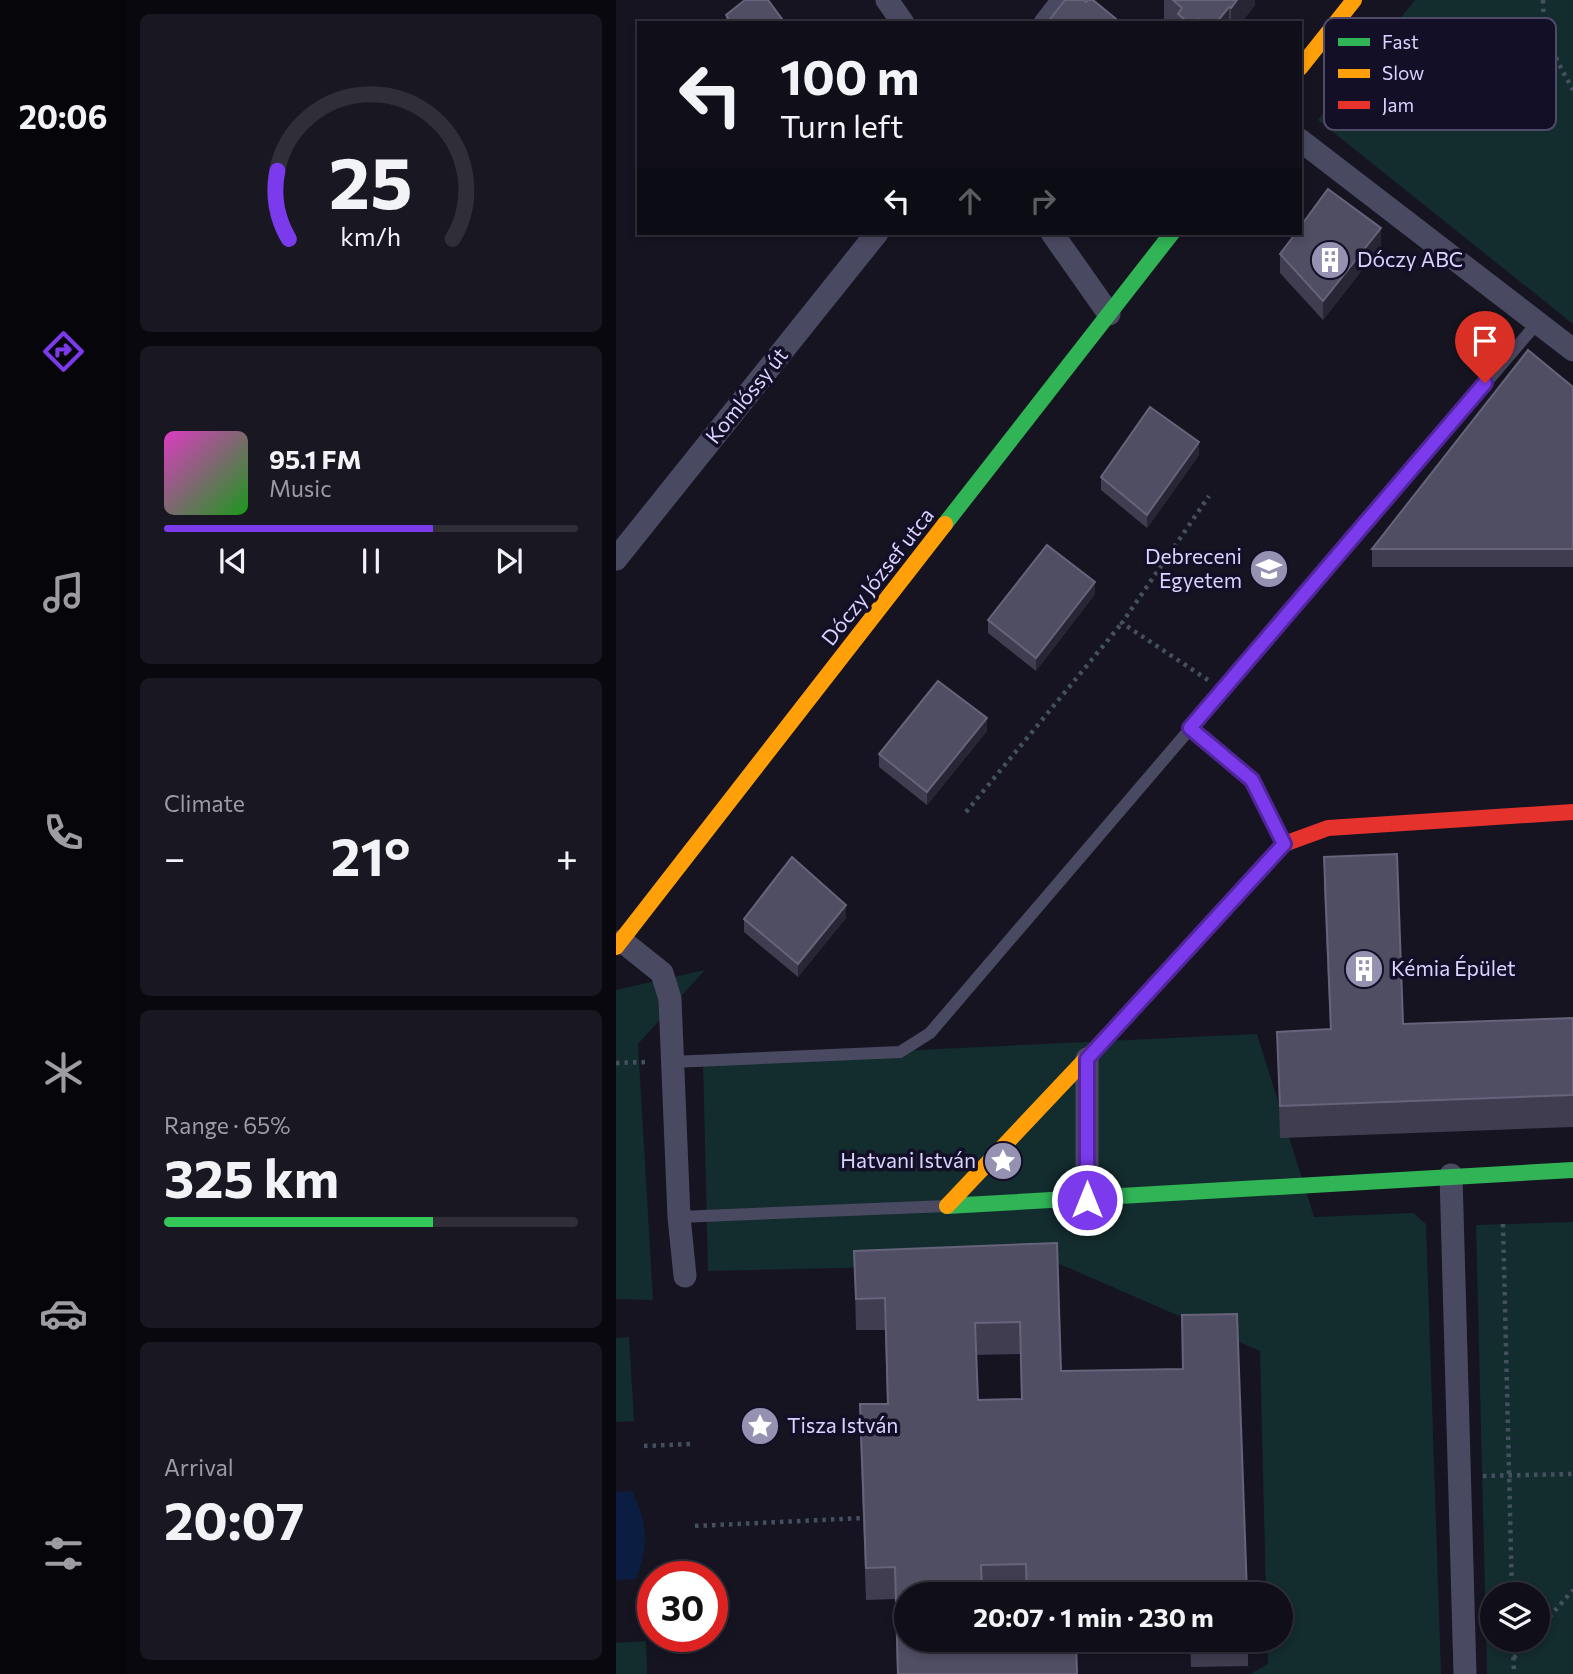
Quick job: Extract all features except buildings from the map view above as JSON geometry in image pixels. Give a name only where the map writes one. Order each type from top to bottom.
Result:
[{"type":"street","points":[[887,0],[902,21]]},
{"type":"street","points":[[1047,21],[1063,0]]},
{"type":"street","points":[[1340,18],[1354,0]]},
{"type":"street","points":[[1302,65],[1324,38]]},
{"type":"street","points":[[1302,142],[1573,350]]},
{"type":"street","name":"Komlóssy út","points":[[616,559],[875,235]]},
{"type":"street","points":[[1053,235],[1109,314]]},
{"type":"street","name":"Dóczy József utca","points":[[619,944],[1170,235]]},
{"type":"street","points":[[947,1206],[1087,1059],[1284,844],[1328,828],[1573,812]]},
{"type":"street","points":[[619,944],[662,973],[670,999],[679,1217],[685,1276]]},
{"type":"street","points":[[1087,1059],[1087,1200]]},
{"type":"street","points":[[947,1206],[1573,1170]]},
{"type":"street","points":[[1451,1175],[1465,1674]]},
{"type":"lane","points":[[672,1062],[900,1052],[930,1033],[1538,322]]},
{"type":"lane","points":[[1190,728],[1252,780],[1284,844]]},
{"type":"lane","points":[[679,1217],[947,1206]]},
{"type":"path","points":[[1543,0],[1544,18]]},
{"type":"path","points":[[1556,60],[1573,90]]},
{"type":"path","points":[[966,812],[1122,623],[1209,496]]},
{"type":"path","points":[[1122,623],[1223,690]]},
{"type":"path","points":[[1503,1224],[1512,1582]]},
{"type":"path","points":[[644,1446],[690,1444]]},
{"type":"path","points":[[1460,1477],[1573,1474]]},
{"type":"path","points":[[695,1526],[863,1518]]},
{"type":"path","points":[[1550,1616],[1573,1590]]},
{"type":"path","points":[[1514,1652],[1514,1674]]},
{"type":"path","points":[[1514,1658],[1519,1652]]},
{"type":"green space","points":[[1415,0],[1573,0],[1573,324],[1330,130],[1556,130],[1556,18],[1400,18]]},
{"type":"green space","points":[[1324,113],[1324,125],[1318,120]]},
{"type":"green space","points":[[705,970],[638,1044],[653,1300],[616,1299],[616,990]]},
{"type":"green space","points":[[1257,1034],[1314,1217],[1413,1213],[1426,1224],[1441,1674],[1250,1674],[1268,1664],[1268,1652],[1293,1652],[1293,1582],[1266,1582],[1260,1351],[1057,1263],[708,1271],[703,1060]]},
{"type":"green space","points":[[1573,1222],[1573,1674],[1487,1674],[1486,1652],[1550,1652],[1550,1582],[1485,1582],[1476,1225]]},
{"type":"green space","points":[[629,1337],[634,1421],[616,1422],[616,1338]]},
{"type":"green space","points":[[637,1642],[637,1652],[646,1652],[647,1674],[616,1674],[616,1643]]},
{"type":"water","points":[[632,1491],[644,1524],[645,1544],[641,1561],[637,1561],[636,1579],[616,1580],[616,1492]]},
{"type":"traffic: fast","points":[[945,524],[1170,235]]},
{"type":"traffic: fast","points":[[947,1206],[1573,1170]]},
{"type":"traffic: slow","points":[[1340,18],[1354,0]]},
{"type":"traffic: slow","points":[[1302,65],[1324,38]]},
{"type":"traffic: slow","points":[[616,947],[945,524]]},
{"type":"traffic: slow","points":[[947,1206],[1149,992]]},
{"type":"traffic: jam","points":[[1149,992],[1284,844],[1328,828],[1573,812]]},
{"type":"place","name":"Dóczy ABC","points":[[1330,260]]},
{"type":"place","name":"Debreceni Egyetem","points":[[1269,569]]},
{"type":"place","name":"Kémia Épület","points":[[1364,969]]},
{"type":"place","name":"Hatvani István","points":[[1003,1161]]},
{"type":"place","name":"Tisza István","points":[[760,1426]]},
{"type":"route","points":[[1087,1200],[1087,1059],[1284,844],[1252,780],[1190,728],[1485,383]]}]
